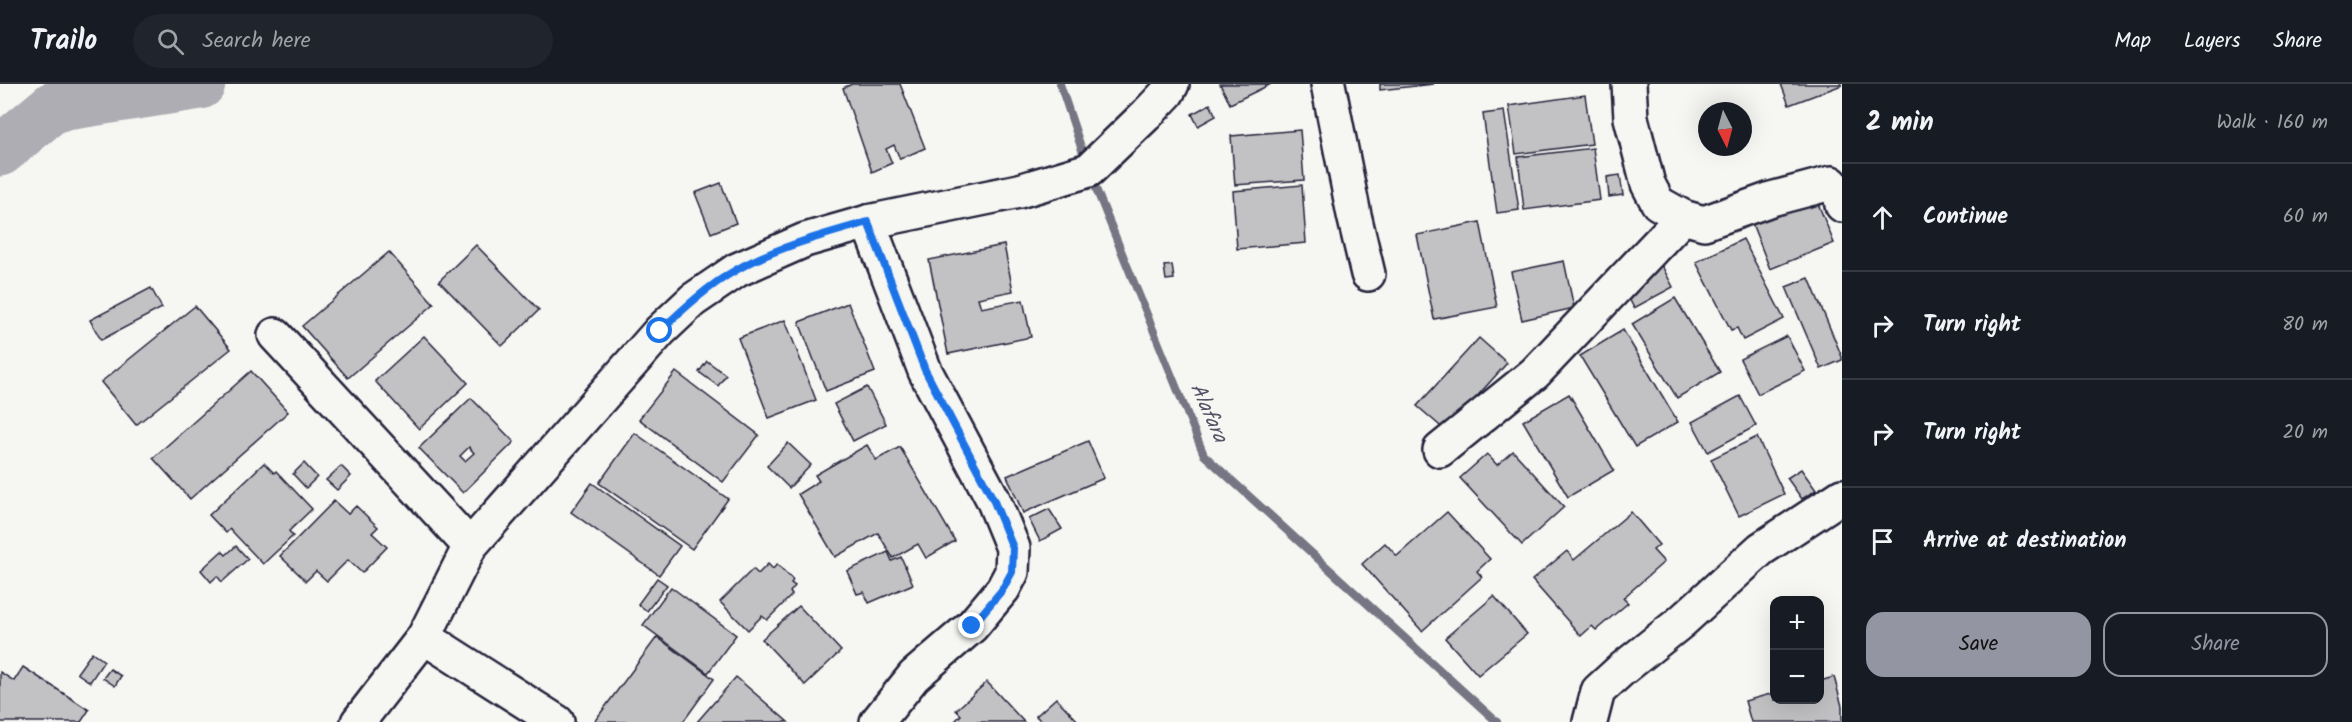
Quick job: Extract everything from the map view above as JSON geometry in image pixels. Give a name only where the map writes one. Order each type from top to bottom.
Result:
[{"type":"street","points":[[358,722],[424,637],[470,546],[660,331],[693,300],[737,270],[805,240],[868,222],[1018,191],[1089,170],[1147,114],[1167,93],[1172,84]]},
{"type":"street","points":[[1328,84],[1368,273]]},
{"type":"street","points":[[1629,84],[1631,118],[1648,184],[1658,203],[1683,217],[1704,223],[1771,199],[1831,183],[1840,192],[1842,205]]},
{"type":"street","points":[[1440,450],[1535,372],[1683,217]]},
{"type":"street","points":[[868,222],[925,370],[993,499],[1013,548],[1012,572],[1002,590],[972,626],[914,676],[877,722]]},
{"type":"street","points":[[276,335],[470,546]]},
{"type":"street","points":[[1590,722],[1598,691],[1621,670],[1681,622],[1761,549],[1842,496]]},
{"type":"street","points":[[424,637],[558,722]]},
{"type":"building","points":[[852,84],[900,84],[925,148],[900,159],[894,145],[886,149],[892,163],[872,172],[843,88]]},
{"type":"building","points":[[1220,84],[1271,84],[1230,104]]},
{"type":"building","points":[[1380,84],[1434,84],[1380,90]]},
{"type":"building","points":[[1781,84],[1842,84],[1842,85],[1789,105]]},
{"type":"building","points":[[1585,95],[1592,144],[1516,154],[1509,106]]},
{"type":"building","points":[[1210,104],[1216,116],[1198,126],[1192,114]]},
{"type":"building","points":[[1504,111],[1519,210],[1497,213],[1483,114]]},
{"type":"building","points":[[1300,130],[1304,180],[1235,185],[1231,136]]},
{"type":"building","points":[[1593,148],[1600,200],[1524,210],[1518,157]]},
{"type":"building","points":[[1620,175],[1623,195],[1609,197],[1607,177]]},
{"type":"building","points":[[721,183],[736,223],[711,233],[695,193]]},
{"type":"building","points":[[1302,185],[1306,243],[1237,249],[1233,191]]},
{"type":"building","points":[[1815,196],[1834,243],[1770,269],[1751,221]]},
{"type":"building","points":[[1480,222],[1497,307],[1434,319],[1417,235]]},
{"type":"building","points":[[1743,239],[1784,319],[1743,340],[1737,328],[1731,330],[1696,262]]},
{"type":"building","points":[[476,245],[539,310],[502,346],[439,281]]},
{"type":"building","points":[[1004,245],[1013,291],[978,298],[981,308],[1023,300],[1031,337],[948,354],[929,260]]},
{"type":"building","points":[[389,252],[434,304],[348,378],[302,326]]},
{"type":"building","points":[[1564,261],[1574,308],[1522,320],[1511,272]]},
{"type":"building","points":[[1172,265],[1174,279],[1166,280],[1164,266]]},
{"type":"building","points":[[1662,266],[1673,287],[1634,308],[1623,287]]},
{"type":"building","points":[[1809,278],[1842,357],[1842,360],[1821,369],[1786,287]]},
{"type":"building","points":[[151,288],[162,308],[101,340],[90,320]]},
{"type":"building","points":[[1675,298],[1720,372],[1677,398],[1632,324]]},
{"type":"building","points":[[848,303],[875,372],[826,391],[799,322]]},
{"type":"building","points":[[195,306],[231,349],[136,425],[101,382]]},
{"type":"building","points":[[785,320],[816,400],[769,418],[738,338]]},
{"type":"building","points":[[1623,330],[1678,422],[1635,447],[1580,356]]},
{"type":"building","points":[[424,336],[468,383],[419,429],[375,381]]},
{"type":"building","points":[[1787,336],[1805,371],[1758,394],[1740,359]]},
{"type":"building","points":[[1479,338],[1507,363],[1446,431],[1417,406]]},
{"type":"building","points":[[707,361],[726,375],[718,386],[699,372]]},
{"type":"building","points":[[251,371],[288,412],[190,499],[153,458]]},
{"type":"building","points":[[676,372],[759,435],[723,482],[639,419]]},
{"type":"building","points":[[867,387],[886,424],[853,441],[834,404]]},
{"type":"building","points":[[1569,394],[1614,470],[1568,497],[1523,421]]},
{"type":"building","points":[[1740,396],[1756,426],[1708,452],[1692,422]]},
{"type":"building","points":[[471,398],[514,442],[463,493],[419,448]],"holes":[[[469,447],[474,453],[465,461],[460,456]]]},
{"type":"building","points":[[635,433],[728,499],[692,549],[599,483]]},
{"type":"building","points":[[1757,437],[1784,494],[1739,516],[1711,459]]},
{"type":"building","points":[[1088,441],[1104,478],[1023,513],[1007,476]]},
{"type":"building","points":[[788,443],[811,465],[789,488],[767,466]]},
{"type":"building","points":[[867,445],[876,460],[900,447],[955,541],[926,558],[918,544],[893,558],[878,533],[835,557],[798,494],[819,481],[815,475]]},
{"type":"building","points":[[1513,451],[1564,507],[1522,545],[1460,478],[1487,454],[1497,465]]},
{"type":"building","points":[[264,463],[274,473],[276,471],[312,509],[289,531],[293,536],[263,564],[230,529],[226,533],[209,515]]},
{"type":"building","points":[[304,463],[317,477],[306,488],[293,474]]},
{"type":"building","points":[[341,466],[351,476],[337,490],[326,480]]},
{"type":"building","points":[[1801,469],[1816,490],[1802,499],[1787,478]]},
{"type":"building","points":[[592,483],[680,546],[659,575],[571,512]]},
{"type":"building","points":[[334,501],[348,514],[356,506],[378,527],[372,533],[387,547],[362,573],[348,560],[327,581],[316,571],[306,581],[280,556]]},
{"type":"building","points":[[1049,509],[1062,529],[1040,541],[1029,519]]},
{"type":"building","points":[[1447,512],[1490,559],[1477,571],[1482,577],[1422,631],[1362,564],[1385,543],[1397,556]]},
{"type":"building","points":[[1631,512],[1659,545],[1653,550],[1664,562],[1623,598],[1628,603],[1596,630],[1592,626],[1581,636],[1532,580],[1567,551],[1574,560]]},
{"type":"building","points":[[236,546],[248,559],[222,582],[217,576],[211,582],[201,570],[222,551],[226,555]]},
{"type":"building","points":[[888,552],[892,561],[901,557],[913,584],[869,603],[864,592],[857,594],[847,571]]},
{"type":"building","points":[[768,564],[773,569],[777,564],[793,580],[791,583],[795,586],[790,592],[792,595],[767,620],[762,616],[748,630],[720,602],[753,569],[758,574]]},
{"type":"building","points":[[657,578],[667,585],[647,611],[638,604]]},
{"type":"building","points":[[671,587],[736,635],[708,673],[643,625]]},
{"type":"building","points":[[1494,596],[1527,634],[1478,675],[1445,638]]},
{"type":"building","points":[[799,606],[841,651],[805,685],[762,639]]},
{"type":"building","points":[[657,637],[714,679],[683,722],[594,722]]},
{"type":"building","points":[[92,652],[104,661],[90,682],[77,673]]},
{"type":"building","points":[[23,667],[89,710],[81,722],[0,722],[0,672],[14,681]]},
{"type":"building","points":[[110,669],[121,676],[115,686],[103,678]]},
{"type":"building","points":[[736,677],[788,722],[697,722]]},
{"type":"building","points":[[1834,677],[1842,706],[1842,722],[1751,722],[1745,701],[1770,694],[1770,704],[1824,704],[1824,680]]},
{"type":"building","points":[[987,682],[1024,722],[954,722],[961,715],[956,710]]},
{"type":"building","points":[[1056,698],[1079,722],[1042,722],[1036,716]]},
{"type":"waterway","points":[[0,151],[53,107],[200,84]]},
{"type":"waterway","name":"Alafara","points":[[1060,84],[1086,162]]},
{"type":"waterway","name":"Alafara","points":[[1090,174],[1204,455],[1497,722]]},
{"type":"route","points":[[660,331],[693,300],[737,270],[805,240],[868,222],[925,370],[993,499],[1013,548],[1012,572],[1002,590],[972,626]]}]
